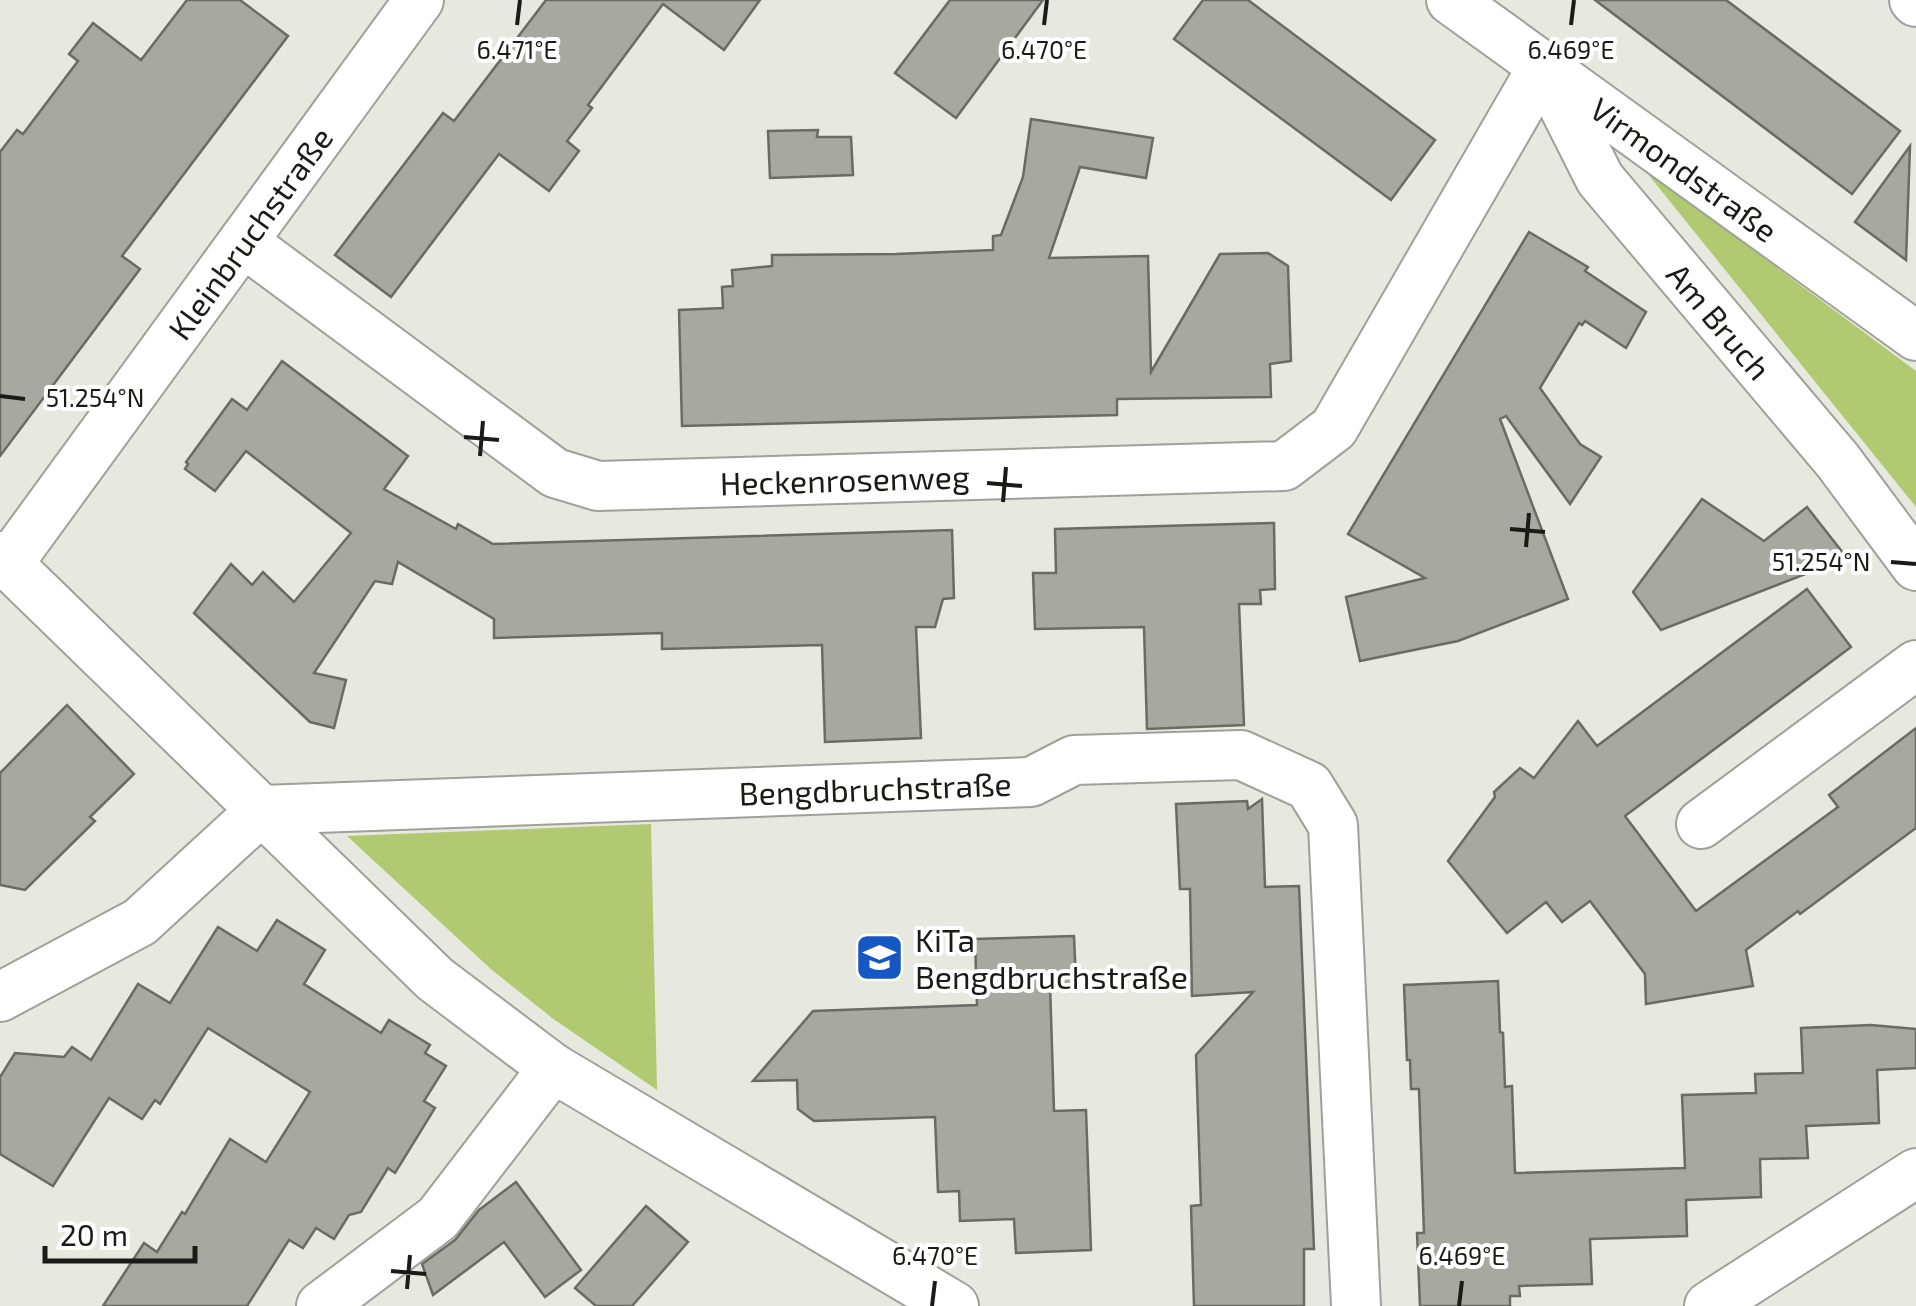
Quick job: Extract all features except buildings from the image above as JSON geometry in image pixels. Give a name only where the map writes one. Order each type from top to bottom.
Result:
[{"type":"street","name":"Kleinbruchstraße","points":[[4,560],[419,0]]},
{"type":"street","name":"Virmondstraße","points":[[1451,0],[1916,336]]},
{"type":"street","name":"Heckenrosenweg","points":[[243,242],[554,474],[598,486],[1284,466],[1334,428],[1543,66]]},
{"type":"street","name":"Am Bruch","points":[[1543,66],[1600,178],[1838,462],[1916,566]]},
{"type":"street","points":[[4,560],[435,979],[553,1068],[954,1306]]},
{"type":"street","points":[[1701,824],[1916,665]]},
{"type":"street","name":"Bengdbruchstraße","points":[[262,810],[1031,782],[1074,760],[1241,755],[1309,786],[1333,825],[1356,1306]]},
{"type":"street","points":[[0,997],[140,922],[262,810]]},
{"type":"street","points":[[321,1306],[438,1218],[553,1068]]},
{"type":"street","points":[[1709,1306],[1916,1172]]},
{"type":"green space","points":[[1643,168],[1916,371],[1916,507]]},
{"type":"green space","points":[[651,824],[657,1090],[552,1018],[492,970],[347,836]]},
{"type":"place","name":"KiTa Bengdbruchstraße","points":[[880,957]]}]
